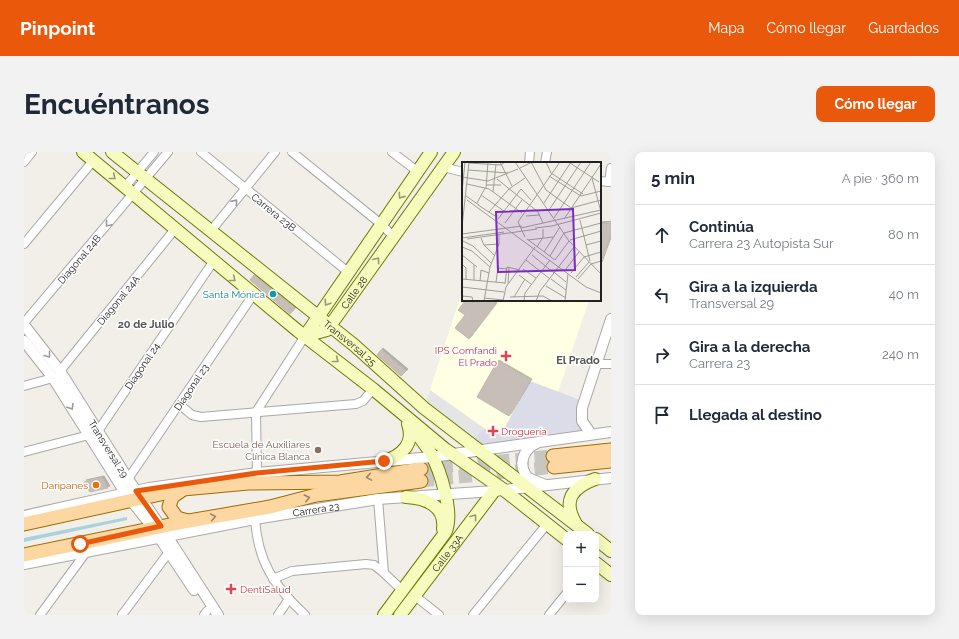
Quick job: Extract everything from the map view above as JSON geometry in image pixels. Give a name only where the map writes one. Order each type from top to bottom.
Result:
[{"type":"main road","name":"Transversal 25","points":[[83,152],[253,295],[373,389],[452,454],[563,537]]},
{"type":"main road","name":"Transversal 25","points":[[112,152],[210,232],[354,345],[424,408],[529,487],[584,531]]},
{"type":"main road","name":"Calle 28","points":[[305,336],[431,152]]},
{"type":"main road","name":"Calle 28","points":[[305,336],[327,330],[454,152]]},
{"type":"main road","name":"Transversal 25","points":[[398,411],[407,421],[432,457],[445,495]]},
{"type":"main road","points":[[384,461],[397,456],[408,443],[410,432],[407,421]]},
{"type":"main road","points":[[611,450],[553,461],[611,461]]},
{"type":"main road","name":"Carrera 23","points":[[134,496],[183,489],[261,483],[340,482],[421,475],[316,496],[270,507],[189,521],[160,532]]},
{"type":"main road","points":[[578,526],[570,512],[570,498],[578,487],[595,479]]},
{"type":"main road","points":[[183,489],[172,496],[170,507],[177,518],[189,521]]},
{"type":"main road","name":"Calle 33A","points":[[400,615],[499,490]]},
{"type":"main road","name":"Calle 33A","points":[[384,615],[403,591],[437,541],[445,533],[449,522],[445,495]]},
{"type":"main road","points":[[24,524],[134,496]]},
{"type":"main road","points":[[406,497],[426,500],[438,509],[443,524],[441,534],[437,541]]},
{"type":"main road","points":[[24,555],[94,540],[160,532]]},
{"type":"main road","points":[[599,541],[611,551]]},
{"type":"main road","points":[[599,565],[611,574]]},
{"type":"street","points":[[24,162],[32,152]]},
{"type":"street","points":[[141,176],[154,152]]},
{"type":"street","points":[[141,176],[168,152]]},
{"type":"street","name":"Carrera 23B","points":[[201,152],[348,272]]},
{"type":"street","points":[[210,232],[275,152]]},
{"type":"street","points":[[292,152],[381,224],[394,237]]},
{"type":"street","points":[[392,152],[417,171]]},
{"type":"street","points":[[528,162],[530,152]]},
{"type":"street","points":[[545,162],[547,152]]},
{"type":"street","points":[[24,244],[93,161]]},
{"type":"street","points":[[443,167],[462,172]]},
{"type":"street","points":[[601,181],[609,182],[611,168]]},
{"type":"street","name":"Diagonal 24B","points":[[24,324],[141,176]]},
{"type":"street","name":"Diagonal 24A","points":[[57,374],[175,229]]},
{"type":"street","name":"Diagonal 24","points":[[94,433],[213,262]]},
{"type":"street","name":"Diagonal 23","points":[[128,479],[253,295]]},
{"type":"street","points":[[591,434],[582,421],[581,410],[611,319]]},
{"type":"street","name":"Transversal 29","points":[[24,324],[134,496],[218,615]]},
{"type":"street","points":[[257,473],[256,412],[305,336]]},
{"type":"street","name":"Transversal 29","points":[[24,341],[57,374]]},
{"type":"street","points":[[595,364],[611,364]]},
{"type":"street","points":[[24,386],[57,374]]},
{"type":"street","points":[[179,404],[192,415],[201,417],[356,404],[363,401],[373,389]]},
{"type":"street","name":"Carrera 23","points":[[24,516],[257,473],[432,457],[611,432]]},
{"type":"street","points":[[24,452],[94,433]]},
{"type":"street","name":"Transversal 29","points":[[94,433],[128,479],[134,496]]},
{"type":"street","points":[[547,440],[536,443],[528,448],[524,454],[522,465],[524,473],[532,481],[553,484]]},
{"type":"street","name":"Carrera 23","points":[[24,564],[87,551],[160,532],[378,500],[499,490],[611,478]]},
{"type":"street","points":[[378,500],[384,574]]},
{"type":"street","points":[[255,519],[258,547],[273,578],[289,599],[305,615]]},
{"type":"street","points":[[473,615],[547,524]]},
{"type":"street","name":"Transversal 29","points":[[160,532],[169,552],[207,614]]},
{"type":"street","points":[[40,615],[94,540]]},
{"type":"street","points":[[122,615],[169,552]]},
{"type":"street","points":[[273,578],[292,571],[366,564],[374,565],[403,591]]},
{"type":"street","points":[[415,596],[439,615]]},
{"type":"street","points":[[549,615],[563,598]]},
{"type":"street","points":[[278,615],[289,599]]},
{"type":"shaded area","name":"IPS Comfandi El Prado","points":[[462,292],[462,301],[589,301],[558,392],[530,381],[503,431],[493,435],[424,408]]},
{"type":"shaded area","points":[[530,381],[583,401],[582,408],[591,434],[479,450],[473,439],[484,428],[493,435],[503,431]]},
{"type":"shaded area","points":[[430,390],[484,428],[473,439],[424,408]]},
{"type":"water","points":[[127,517],[127,520],[24,542],[24,538]]},
{"type":"building","points":[[611,223],[611,234],[601,261],[601,224]]},
{"type":"building","name":"Santa Mónica","points":[[254,275],[295,308],[290,314],[250,280]]},
{"type":"building","points":[[465,301],[489,301],[495,305],[469,339],[455,328],[465,315],[458,310]]},
{"type":"building","points":[[381,350],[406,371],[401,376],[377,355]]},
{"type":"building","points":[[497,362],[530,381],[509,416],[477,397]]},
{"type":"building","name":"Daripanes","points":[[102,478],[108,488],[90,492],[84,482]]},
{"type":"tunnel","points":[[421,469],[553,456]]},
{"type":"tunnel","points":[[421,481],[554,467]]},
{"type":"place","name":"Santa Mónica","points":[[273,294]]},
{"type":"place","name":"IPS Comfandi El Prado","points":[[506,356]]},
{"type":"place","name":"Droguería","points":[[493,431]]},
{"type":"place","name":"Escuela de Auxiliares Clínica Blanca","points":[[318,450]]},
{"type":"place","name":"Daripanes","points":[[96,485]]},
{"type":"place","name":"DentiSalud","points":[[231,589]]},
{"type":"district","name":"20 de Julio","points":[[146,324]]},
{"type":"district","name":"El Prado","points":[[578,360]]},
{"type":"route","points":[[80,544],[161,526],[136,491],[257,473],[384,461]]}]
